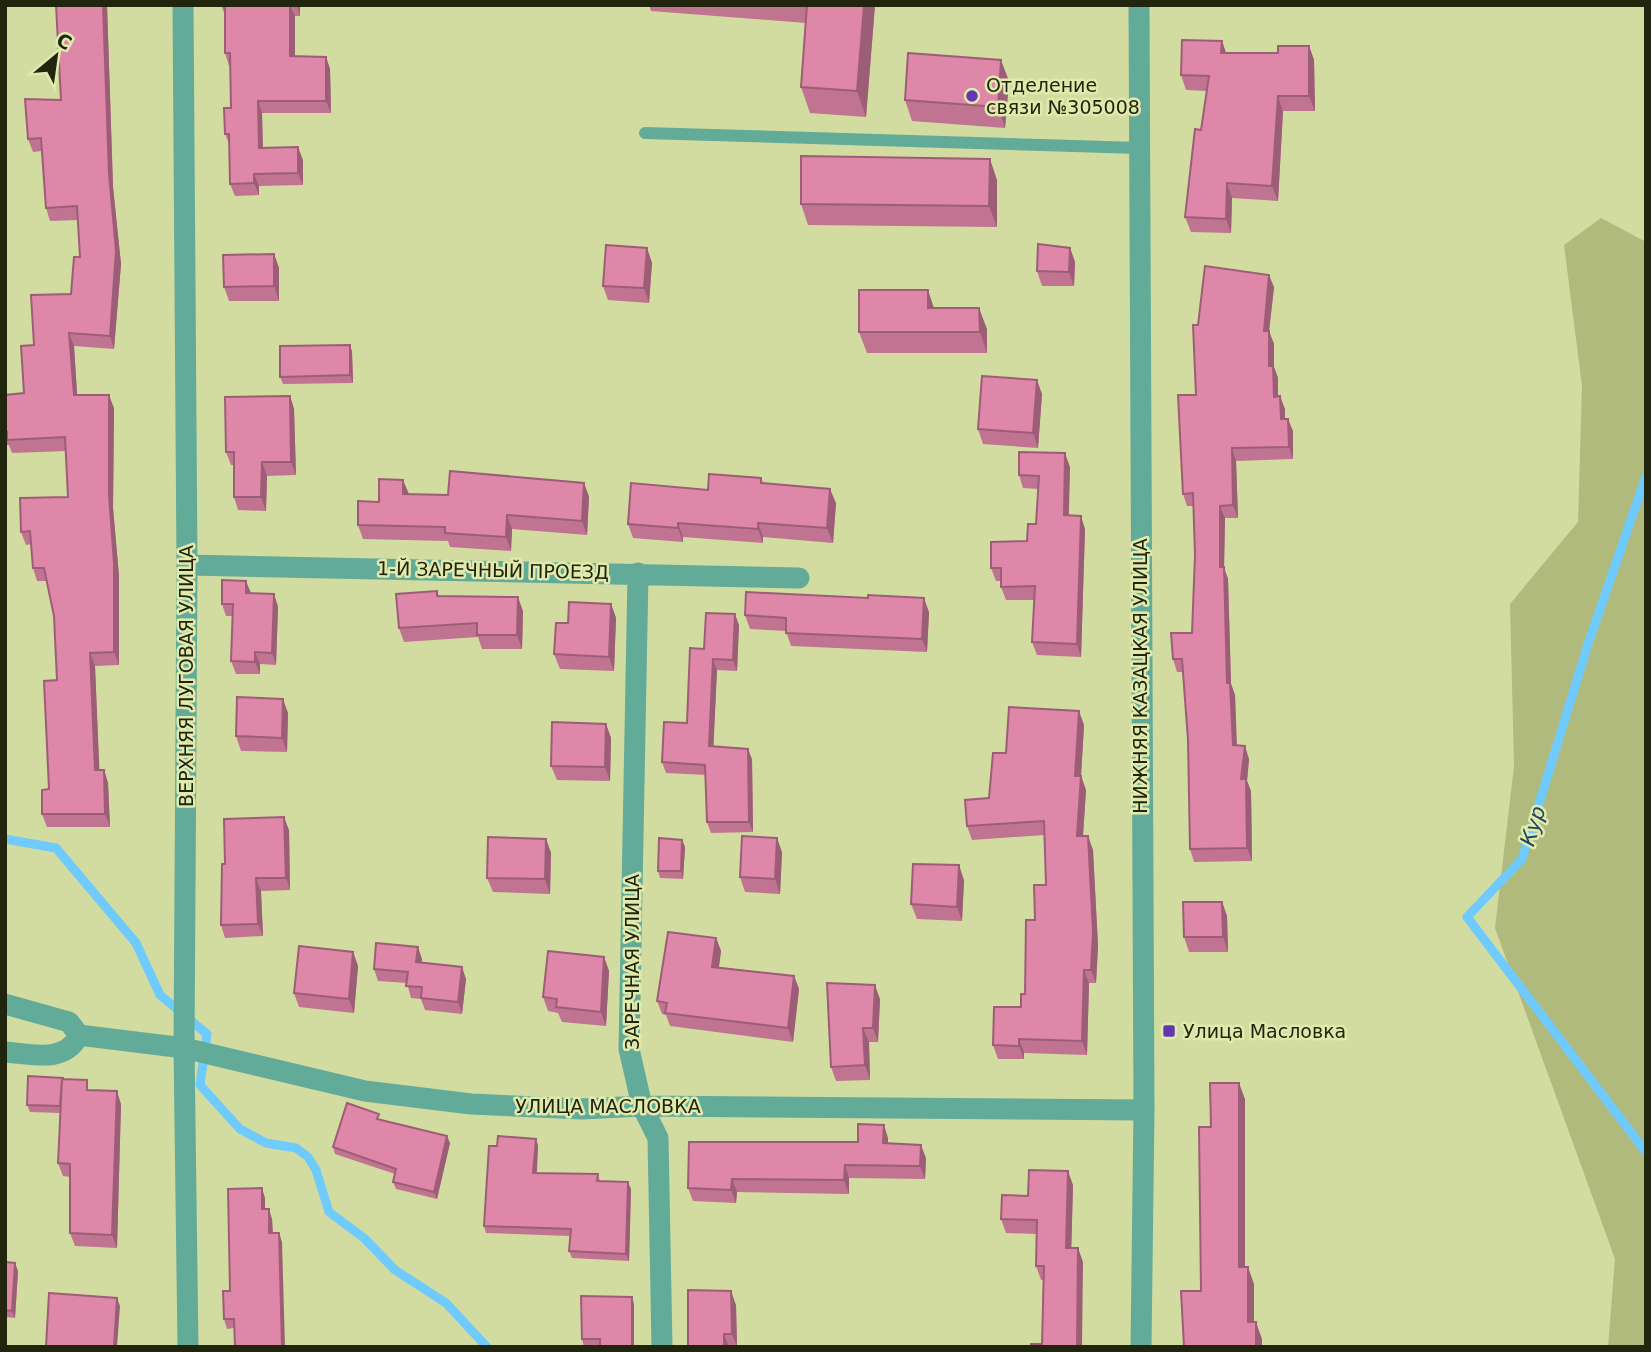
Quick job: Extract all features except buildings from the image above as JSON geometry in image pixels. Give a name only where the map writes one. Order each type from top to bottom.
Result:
[{"type":"street","name":"ВЕРХНЯЯ ЛУГОВАЯ УЛИЦА","points":[[183,5],[187,565],[184,1048],[188,1347]]},
{"type":"street","name":"НИЖНЯЯ КАЗАЦКАЯ УЛИЦА","points":[[1139,5],[1144,1110],[1141,1347]]},
{"type":"street","name":"1-Й ЗАРЕЧНЫЙ ПРОЕЗД","points":[[187,565],[638,573],[799,579]]},
{"type":"street","name":"ЗАРЕЧНАЯ УЛИЦА","points":[[638,573],[629,1049],[642,1106],[658,1138],[662,1347]]},
{"type":"street","name":"УЛИЦА МАСЛОВКА","points":[[5,1004],[69,1022],[79,1035],[184,1048],[365,1091],[471,1104],[582,1109],[642,1106],[1144,1110]]},
{"type":"street","points":[[5,1052],[58,1055],[73,1047],[79,1035]]},
{"type":"lane","points":[[645,133],[1139,148]]},
{"type":"green space","points":[[1601,218],[1646,242],[1646,1347],[1608,1347],[1615,1259],[1495,928],[1514,766],[1510,604],[1578,522],[1582,386],[1564,245]]},
{"type":"waterway","name":"Кур","points":[[1646,476],[1588,644],[1522,859],[1467,917],[1646,1152]]},
{"type":"waterway","points":[[5,839],[56,848],[136,943],[160,995],[207,1034],[200,1085],[240,1129],[266,1143],[296,1148],[308,1157],[316,1170],[329,1212],[364,1238],[395,1270],[446,1303],[487,1347]]},
{"type":"place","name":"Отделение связи №305008","points":[[972,96]]},
{"type":"place","name":"Улица Масловка","points":[[1169,1031]]}]
